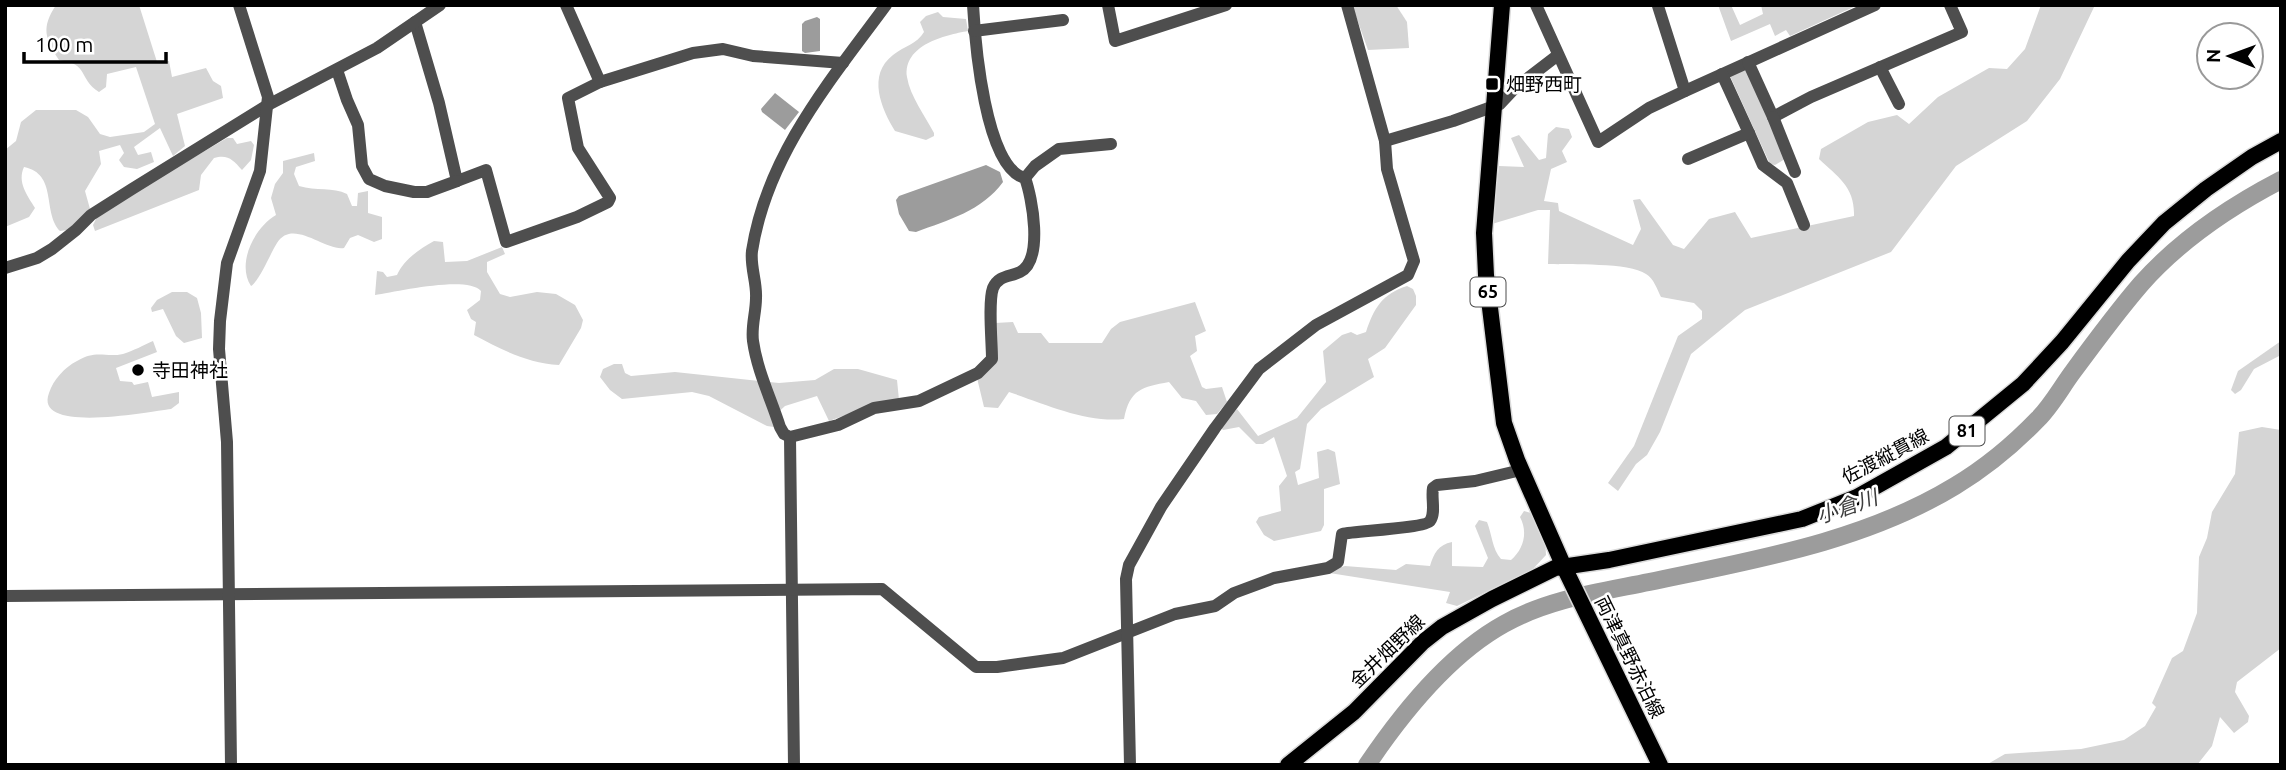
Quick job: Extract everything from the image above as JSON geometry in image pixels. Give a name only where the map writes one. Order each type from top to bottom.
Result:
[{"type":"main road","name":"65","points":[[1502,5],[1486,205],[1486,275],[1504,423],[1521,470],[1566,571]]},
{"type":"main road","name":"佐渡縦貫線","points":[[1566,571],[1802,519],[1857,496],[1946,447],[2023,384],[2164,223],[2206,189],[2252,157],[2281,141]]},
{"type":"main road","name":"金井畑野線","points":[[1288,765],[1354,712],[1423,642],[1442,627],[1555,568],[1566,571]]},
{"type":"main road","name":"両津真野赤泊線","points":[[1566,571],[1660,765]]},
{"type":"street","points":[[231,765],[227,442],[219,349],[220,321],[227,263],[260,171],[268,97],[239,5]]},
{"type":"street","points":[[5,268],[37,258],[52,249],[91,215],[266,106],[377,48],[415,22],[427,9],[440,5]]},
{"type":"street","points":[[566,5],[600,82]]},
{"type":"street","points":[[886,5],[789,142],[766,200],[752,250],[751,265],[757,295],[753,342],[783,433],[790,437],[838,425],[874,408],[919,401],[986,367],[992,359],[992,292],[1000,279],[1007,274],[1021,271],[1028,265],[1034,241],[1033,206],[1025,178]]},
{"type":"street","points":[[973,5],[974,31],[993,135],[1004,162],[1010,170],[1025,178]]},
{"type":"street","points":[[1108,5],[1115,41],[1226,5]]},
{"type":"street","points":[[1130,765],[1126,579],[1129,565],[1161,507],[1259,369],[1304,334],[1408,275],[1412,268],[1414,261],[1387,169],[1385,141],[1348,5]]},
{"type":"street","points":[[1536,5],[1598,142],[1649,108],[1875,5]]},
{"type":"street","points":[[1773,117],[1811,97],[1962,32],[1950,5]]},
{"type":"street","points":[[1658,6],[1685,91]]},
{"type":"street","points":[[974,31],[1063,20]]},
{"type":"street","points":[[415,22],[439,103],[457,181]]},
{"type":"street","points":[[337,70],[358,125],[362,166],[369,179],[385,186],[427,192],[486,170],[506,242],[512,242],[577,217],[608,202],[610,198],[578,148],[568,98],[600,82],[693,53],[723,49],[753,55],[843,63]]},
{"type":"street","points":[[1385,141],[1495,106],[1558,55]]},
{"type":"street","points":[[1748,62],[1795,172]]},
{"type":"street","points":[[1880,68],[1899,104]]},
{"type":"street","points":[[1722,74],[1763,164],[1787,183],[1804,225]]},
{"type":"street","points":[[1688,159],[1749,133]]},
{"type":"street","points":[[1025,178],[1035,166],[1059,149],[1111,144]]},
{"type":"street","points":[[790,437],[794,765]]},
{"type":"street","points":[[5,596],[882,589],[976,667],[997,667],[1063,658],[1175,614],[1215,606],[1234,593],[1274,578],[1335,565],[1338,562],[1342,534],[1424,526],[1429,523],[1433,516],[1433,488],[1437,485],[1475,481],[1521,470]]},
{"type":"shaded area","points":[[56,5],[139,5],[157,62],[169,61],[172,77],[206,68],[213,81],[221,86],[223,98],[177,114],[185,146],[173,156],[160,128],[134,147],[138,155],[151,152],[154,162],[137,169],[124,167],[119,160],[124,153],[120,145],[99,151],[101,164],[85,191],[90,209],[68,230],[60,231],[55,223],[46,185],[41,177],[35,171],[24,167],[22,183],[35,208],[29,217],[5,227],[5,150],[16,141],[21,122],[36,110],[76,110],[88,117],[100,134],[110,137],[144,132],[155,124],[136,67],[107,74],[106,87],[99,92],[88,82],[80,68],[59,60],[47,33],[48,20]]},
{"type":"shaded area","points":[[1352,5],[1396,5],[1407,22],[1409,48],[1368,50]]},
{"type":"shaded area","points":[[1718,5],[1731,5],[1740,25],[1763,14],[1761,5],[1858,5],[1790,36],[1786,30],[1775,36],[1770,24],[1731,41]]},
{"type":"shaded area","points":[[2041,5],[2095,5],[2060,79],[2027,121],[1956,166],[1891,252],[1745,310],[1691,354],[1660,432],[1647,455],[1636,464],[1618,491],[1608,483],[1634,446],[1678,336],[1702,319],[1702,311],[1694,303],[1661,297],[1651,279],[1638,270],[1585,264],[1548,264],[1550,210],[1538,210],[1492,224],[1499,166],[1524,167],[1511,138],[1519,135],[1539,160],[1546,158],[1548,134],[1556,127],[1569,129],[1572,137],[1562,151],[1567,162],[1551,169],[1544,201],[1558,203],[1559,211],[1633,245],[1641,229],[1633,200],[1640,199],[1673,245],[1684,249],[1709,219],[1735,212],[1751,238],[1854,216],[1852,197],[1839,177],[1819,159],[1821,149],[1868,122],[1897,115],[1909,124],[1938,97],[1989,68],[2007,69],[2025,49]]},
{"type":"shaded area","points":[[938,12],[943,17],[966,19],[968,31],[948,35],[918,49],[908,66],[907,77],[911,91],[934,133],[934,136],[926,140],[895,131],[881,102],[879,82],[885,63],[918,39],[924,32],[920,22],[926,16]]},
{"type":"shaded area","points":[[817,17],[820,19],[820,51],[805,53],[802,51],[802,24]]},
{"type":"shaded area","points":[[1744,68],[1751,75],[1785,159],[1775,165],[1770,164],[1730,76]]},
{"type":"shaded area","points":[[775,93],[799,112],[785,130],[761,109]]},
{"type":"shaded area","points":[[227,138],[233,138],[237,144],[251,141],[254,145],[251,160],[242,170],[230,159],[214,158],[201,175],[199,190],[95,231],[93,225],[97,217],[114,204]]},
{"type":"shaded area","points":[[314,153],[315,161],[296,167],[294,174],[299,186],[342,192],[347,194],[352,206],[357,206],[358,193],[368,191],[368,213],[382,217],[382,239],[374,242],[358,235],[350,238],[344,248],[336,248],[300,234],[284,236],[251,286],[247,277],[247,257],[261,228],[276,215],[271,198],[275,184],[283,173],[283,161]]},
{"type":"shaded area","points":[[986,165],[1000,172],[1003,182],[995,192],[952,219],[916,232],[909,231],[899,214],[896,200],[899,196]]},
{"type":"shaded area","points":[[434,241],[443,242],[445,262],[467,261],[502,247],[505,254],[487,262],[487,272],[500,294],[510,297],[537,292],[556,294],[575,305],[583,320],[581,328],[559,365],[525,359],[474,335],[476,322],[471,319],[467,310],[480,300],[481,291],[473,286],[447,284],[375,295],[377,271],[383,272],[387,277],[397,275],[408,259]]},
{"type":"shaded area","points":[[1407,286],[1413,289],[1416,305],[1385,348],[1368,359],[1374,377],[1321,409],[1307,424],[1300,469],[1295,472],[1298,485],[1319,478],[1317,452],[1328,449],[1335,452],[1340,484],[1324,489],[1324,525],[1321,531],[1274,541],[1264,535],[1256,522],[1259,517],[1281,511],[1279,486],[1287,476],[1274,437],[1263,444],[1256,444],[1239,427],[1223,430],[1221,428],[1237,409],[1258,436],[1297,418],[1326,382],[1323,351],[1342,335],[1366,332],[1380,303],[1391,293]]},
{"type":"shaded area","points":[[172,292],[187,292],[197,298],[201,313],[202,338],[184,343],[176,336],[163,309],[152,312],[151,308],[157,300]]},
{"type":"shaded area","points":[[1195,302],[1206,331],[1195,336],[1197,351],[1190,356],[1202,387],[1222,387],[1227,402],[1217,414],[1206,415],[1196,401],[1182,398],[1169,382],[1144,388],[1134,395],[1124,419],[1080,415],[1009,392],[998,408],[984,407],[977,378],[995,363],[995,323],[1013,322],[1018,333],[1041,333],[1049,343],[1102,343],[1111,329],[1120,322]]},
{"type":"shaded area","points":[[153,341],[157,352],[116,368],[120,381],[132,382],[134,385],[148,382],[152,397],[179,392],[179,403],[171,409],[97,418],[59,414],[49,406],[49,393],[53,383],[60,374],[84,357],[123,354]]},
{"type":"shaded area","points":[[2281,341],[2281,355],[2254,369],[2241,390],[2235,394],[2231,390],[2238,371]]},
{"type":"shaded area","points":[[622,364],[625,373],[631,376],[675,372],[779,383],[815,380],[834,369],[858,369],[897,380],[899,400],[879,403],[829,421],[817,396],[785,406],[773,417],[774,427],[767,426],[709,396],[692,392],[622,399],[610,390],[600,377],[603,369]]},
{"type":"shaded area","points":[[2262,427],[2281,430],[2281,648],[2237,682],[2235,692],[2249,716],[2248,722],[2234,733],[2220,717],[2212,746],[2197,765],[1986,765],[2005,754],[2081,749],[2124,740],[2145,726],[2156,707],[2152,703],[2172,658],[2183,651],[2197,613],[2199,557],[2207,538],[2212,512],[2235,474],[2239,432]]},
{"type":"shaded area","points":[[1524,511],[1531,513],[1545,539],[1546,555],[1533,569],[1457,606],[1446,603],[1450,592],[1323,572],[1345,566],[1396,570],[1406,564],[1430,566],[1437,550],[1452,542],[1452,566],[1483,567],[1488,558],[1475,526],[1479,520],[1487,522],[1501,559],[1511,560],[1519,551],[1523,540],[1524,528],[1520,517]]},
{"type":"waterway","name":"小倉川","points":[[1367,765],[1395,725],[1445,669],[1483,637],[1521,615],[1575,597],[1806,547],[1883,522],[1966,479],[2009,446],[2043,414],[2114,317],[2156,268],[2206,226],[2281,180]]},
{"type":"place","name":"畑野西町","points":[[1492,84]]},
{"type":"place","name":"寺田神社","points":[[138,370]]}]
